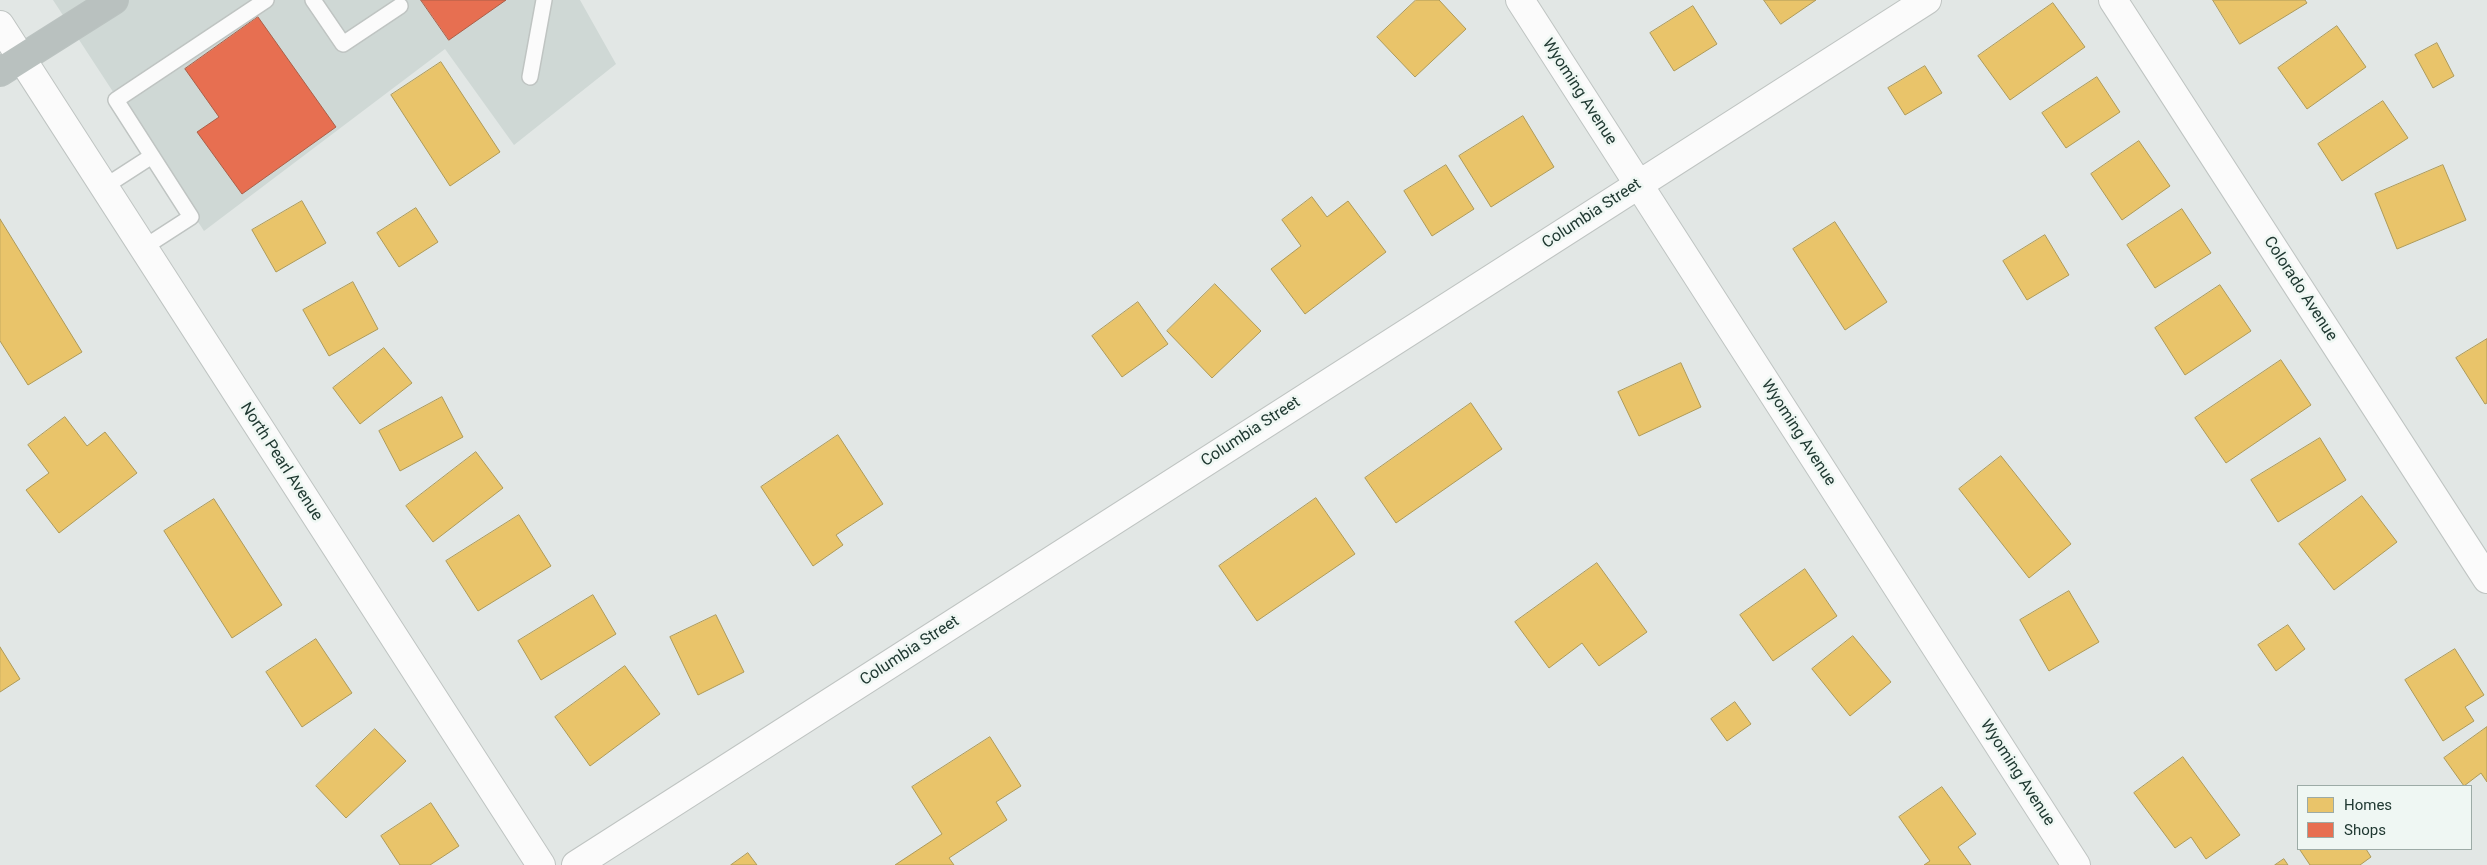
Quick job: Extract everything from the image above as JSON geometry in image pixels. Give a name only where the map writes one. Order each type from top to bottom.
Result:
[{"type":"highway","points":[[11,65],[114,0]]},
{"type":"street","name":"Wyoming Avenue","points":[[1520,0],[2076,865]]},
{"type":"street","name":"Columbia Street","points":[[576,865],[1927,0]]},
{"type":"street","name":"Colorado Avenue","points":[[2113,0],[2487,578]]},
{"type":"street","name":"North Pearl Avenue","points":[[0,25],[11,65],[104,187],[541,865]]},
{"type":"lane","points":[[143,248],[191,217],[116,100],[266,0]]},
{"type":"lane","points":[[313,0],[343,44],[400,6]]},
{"type":"lane","points":[[530,77],[544,0]]},
{"type":"lane","points":[[104,187],[152,156]]},
{"type":"shaded area","points":[[53,0],[580,0],[616,64],[514,145],[445,49],[204,231]]},
{"type":"building: Homes","points":[[1416,0],[1439,0],[1466,29],[1415,77],[1377,37]]},
{"type":"building: Homes","points":[[1764,0],[1816,0],[1781,24]]},
{"type":"building: Homes","points":[[2213,0],[2305,0],[2307,3],[2240,44]]},
{"type":"building: Homes","points":[[2053,3],[2085,47],[2010,100],[1978,56]]},
{"type":"building: Homes","points":[[1693,6],[1717,44],[1674,71],[1650,33]]},
{"type":"building: Homes","points":[[2337,26],[2366,67],[2307,109],[2278,68]]},
{"type":"building: Homes","points":[[2437,43],[2454,76],[2433,88],[2415,55]]},
{"type":"building: Homes","points":[[441,62],[500,152],[450,186],[391,95]]},
{"type":"building: Homes","points":[[1925,66],[1942,93],[1905,115],[1888,88]]},
{"type":"building: Homes","points":[[2097,77],[2120,112],[2066,148],[2042,113]]},
{"type":"building: Homes","points":[[2383,101],[2408,138],[2342,181],[2318,144]]},
{"type":"building: Homes","points":[[1523,116],[1554,167],[1491,207],[1459,156]]},
{"type":"building: Homes","points":[[2139,141],[2170,186],[2122,220],[2091,174]]},
{"type":"building: Homes","points":[[1446,165],[1474,209],[1432,236],[1404,191]]},
{"type":"building: Homes","points":[[2443,165],[2466,220],[2397,249],[2375,194]]},
{"type":"building: Homes","points":[[1312,197],[1327,217],[1348,201],[1386,252],[1305,314],[1271,269],[1301,246],[1282,220]]},
{"type":"building: Homes","points":[[302,201],[326,243],[276,272],[252,230]]},
{"type":"building: Homes","points":[[416,208],[438,242],[399,267],[377,233]]},
{"type":"building: Homes","points":[[2182,209],[2211,253],[2155,288],[2127,245]]},
{"type":"building: Homes","points":[[0,219],[82,352],[28,385],[0,341]]},
{"type":"building: Homes","points":[[1835,222],[1887,302],[1845,330],[1793,249]]},
{"type":"building: Homes","points":[[2045,235],[2069,275],[2027,300],[2003,261]]},
{"type":"building: Homes","points":[[353,282],[378,329],[329,356],[303,310]]},
{"type":"building: Homes","points":[[1215,284],[1261,331],[1212,378],[1167,331]]},
{"type":"building: Homes","points":[[2220,285],[2251,331],[2185,375],[2155,328]]},
{"type":"building: Homes","points":[[1138,302],[1168,344],[1122,377],[1092,336]]},
{"type":"building: Homes","points":[[2487,339],[2487,403],[2485,404],[2456,358]]},
{"type":"building: Homes","points":[[384,348],[412,383],[360,424],[333,388]]},
{"type":"building: Homes","points":[[2281,360],[2311,405],[2226,463],[2195,418]]},
{"type":"building: Homes","points":[[1681,363],[1701,407],[1639,436],[1618,392]]},
{"type":"building: Homes","points":[[442,397],[463,437],[400,471],[379,431]]},
{"type":"building: Homes","points":[[1471,403],[1502,449],[1396,523],[1365,478]]},
{"type":"building: Homes","points":[[65,417],[87,446],[105,432],[137,473],[59,533],[26,490],[49,473],[28,445]]},
{"type":"building: Homes","points":[[838,435],[883,504],[836,535],[843,545],[813,566],[761,487]]},
{"type":"building: Homes","points":[[2320,438],[2346,480],[2278,522],[2251,480]]},
{"type":"building: Homes","points":[[476,452],[503,488],[433,542],[406,506]]},
{"type":"building: Homes","points":[[2001,456],[2071,544],[2029,578],[1959,489]]},
{"type":"building: Homes","points":[[2362,496],[2397,542],[2334,590],[2299,544]]},
{"type":"building: Homes","points":[[1316,498],[1355,554],[1257,621],[1219,566]]},
{"type":"building: Homes","points":[[214,499],[282,605],[232,638],[164,531]]},
{"type":"building: Homes","points":[[519,515],[551,566],[478,611],[446,561]]},
{"type":"building: Homes","points":[[1597,563],[1647,632],[1599,666],[1582,643],[1549,668],[1515,622]]},
{"type":"building: Homes","points":[[1805,569],[1837,616],[1773,661],[1740,615]]},
{"type":"building: Homes","points":[[2069,591],[2099,642],[2049,671],[2020,620]]},
{"type":"building: Homes","points":[[593,595],[616,634],[541,680],[518,641]]},
{"type":"building: Homes","points":[[716,615],[744,672],[698,695],[670,637]]},
{"type":"building: Homes","points":[[2288,625],[2305,649],[2276,671],[2258,645]]},
{"type":"building: Homes","points":[[1853,636],[1891,682],[1850,716],[1812,669]]},
{"type":"building: Homes","points":[[316,639],[352,693],[302,727],[266,672]]},
{"type":"building: Homes","points":[[0,647],[20,679],[0,692]]},
{"type":"building: Homes","points":[[2455,649],[2484,695],[2465,707],[2474,721],[2443,741],[2405,680]]},
{"type":"building: Homes","points":[[625,666],[660,714],[590,766],[555,717]]},
{"type":"building: Homes","points":[[1735,702],[1751,724],[1727,741],[1711,719]]},
{"type":"building: Homes","points":[[2487,727],[2487,782],[2481,773],[2463,785],[2444,758]]},
{"type":"building: Homes","points":[[375,729],[406,761],[346,818],[316,786]]},
{"type":"building: Homes","points":[[990,737],[1021,786],[996,802],[1007,820],[949,858],[954,865],[895,865],[942,834],[912,787]]},
{"type":"building: Homes","points":[[2183,757],[2240,835],[2206,859],[2191,837],[2175,848],[2134,793]]},
{"type":"building: Homes","points":[[1942,787],[1976,834],[1958,847],[1971,865],[1924,865],[1930,861],[1899,817]]},
{"type":"building: Homes","points":[[431,803],[459,846],[430,865],[400,865],[381,836]]},
{"type":"building: Homes","points":[[2300,850],[2367,850],[2371,857],[2360,865],[2310,865]]},
{"type":"building: Homes","points":[[748,853],[757,865],[731,865]]},
{"type":"building: Homes","points":[[2284,859],[2288,865],[2275,865]]},
{"type":"building: Shops","points":[[421,0],[506,0],[449,40]]},
{"type":"building: Shops","points":[[258,17],[336,127],[242,194],[197,132],[219,117],[185,69]]}]
